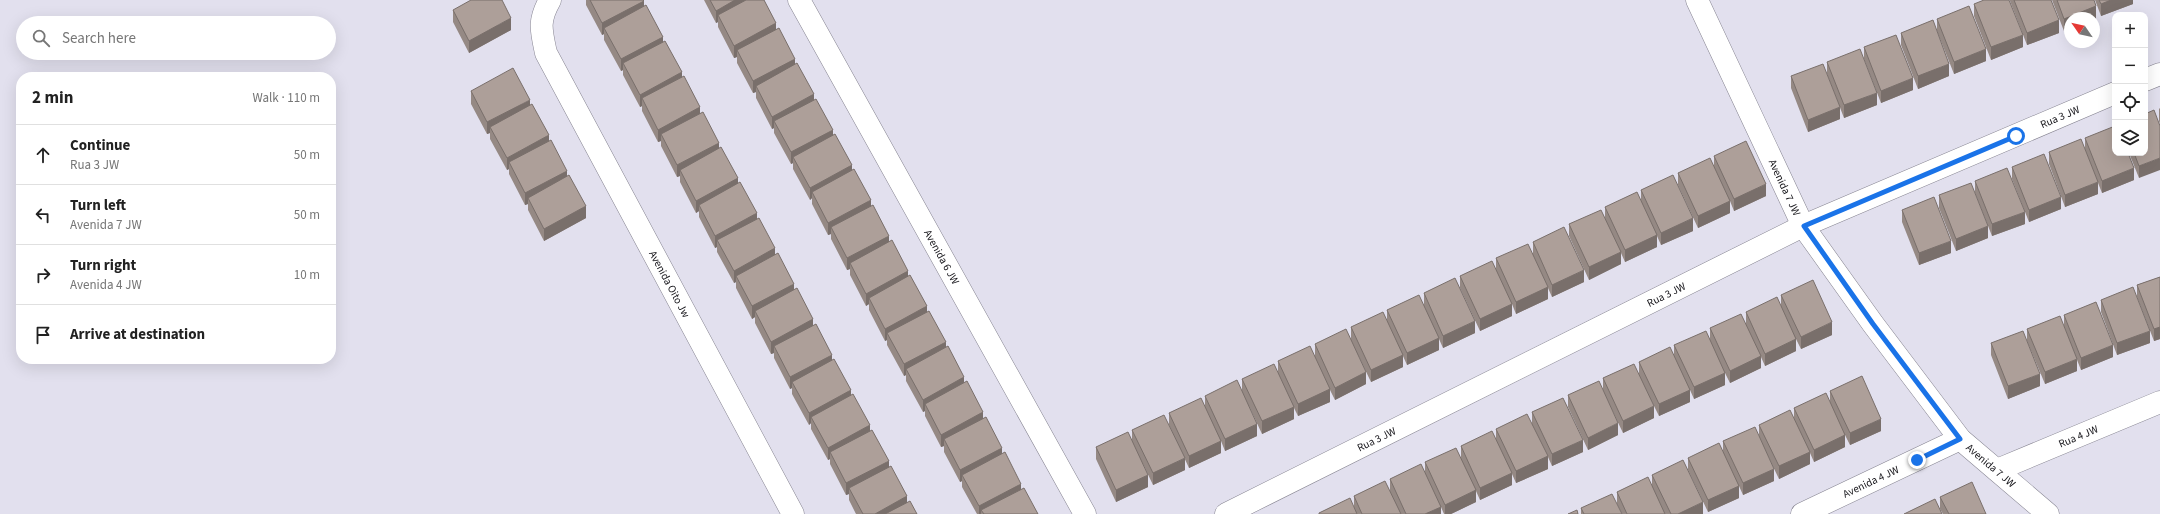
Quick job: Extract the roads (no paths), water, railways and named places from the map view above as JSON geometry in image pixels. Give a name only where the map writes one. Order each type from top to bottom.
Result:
[{"type":"street","name":"Avenida Oito Jw","points":[[550,0],[542,13],[540,28],[546,53],[793,514]]},
{"type":"street","name":"Avenida 6 JW","points":[[799,0],[1085,514]]},
{"type":"street","name":"Avenida 7 JW","points":[[1697,0],[1804,226],[1873,324],[1960,439],[2048,514]]},
{"type":"street","points":[[2148,79],[2160,74]]},
{"type":"street","name":"Rua 3 JW","points":[[1226,514],[1804,226],[2112,94]]},
{"type":"street","name":"Rua 4 JW","points":[[1997,470],[2160,402]]},
{"type":"street","name":"Avenida 4 JW","points":[[1802,514],[1960,439]]}]
